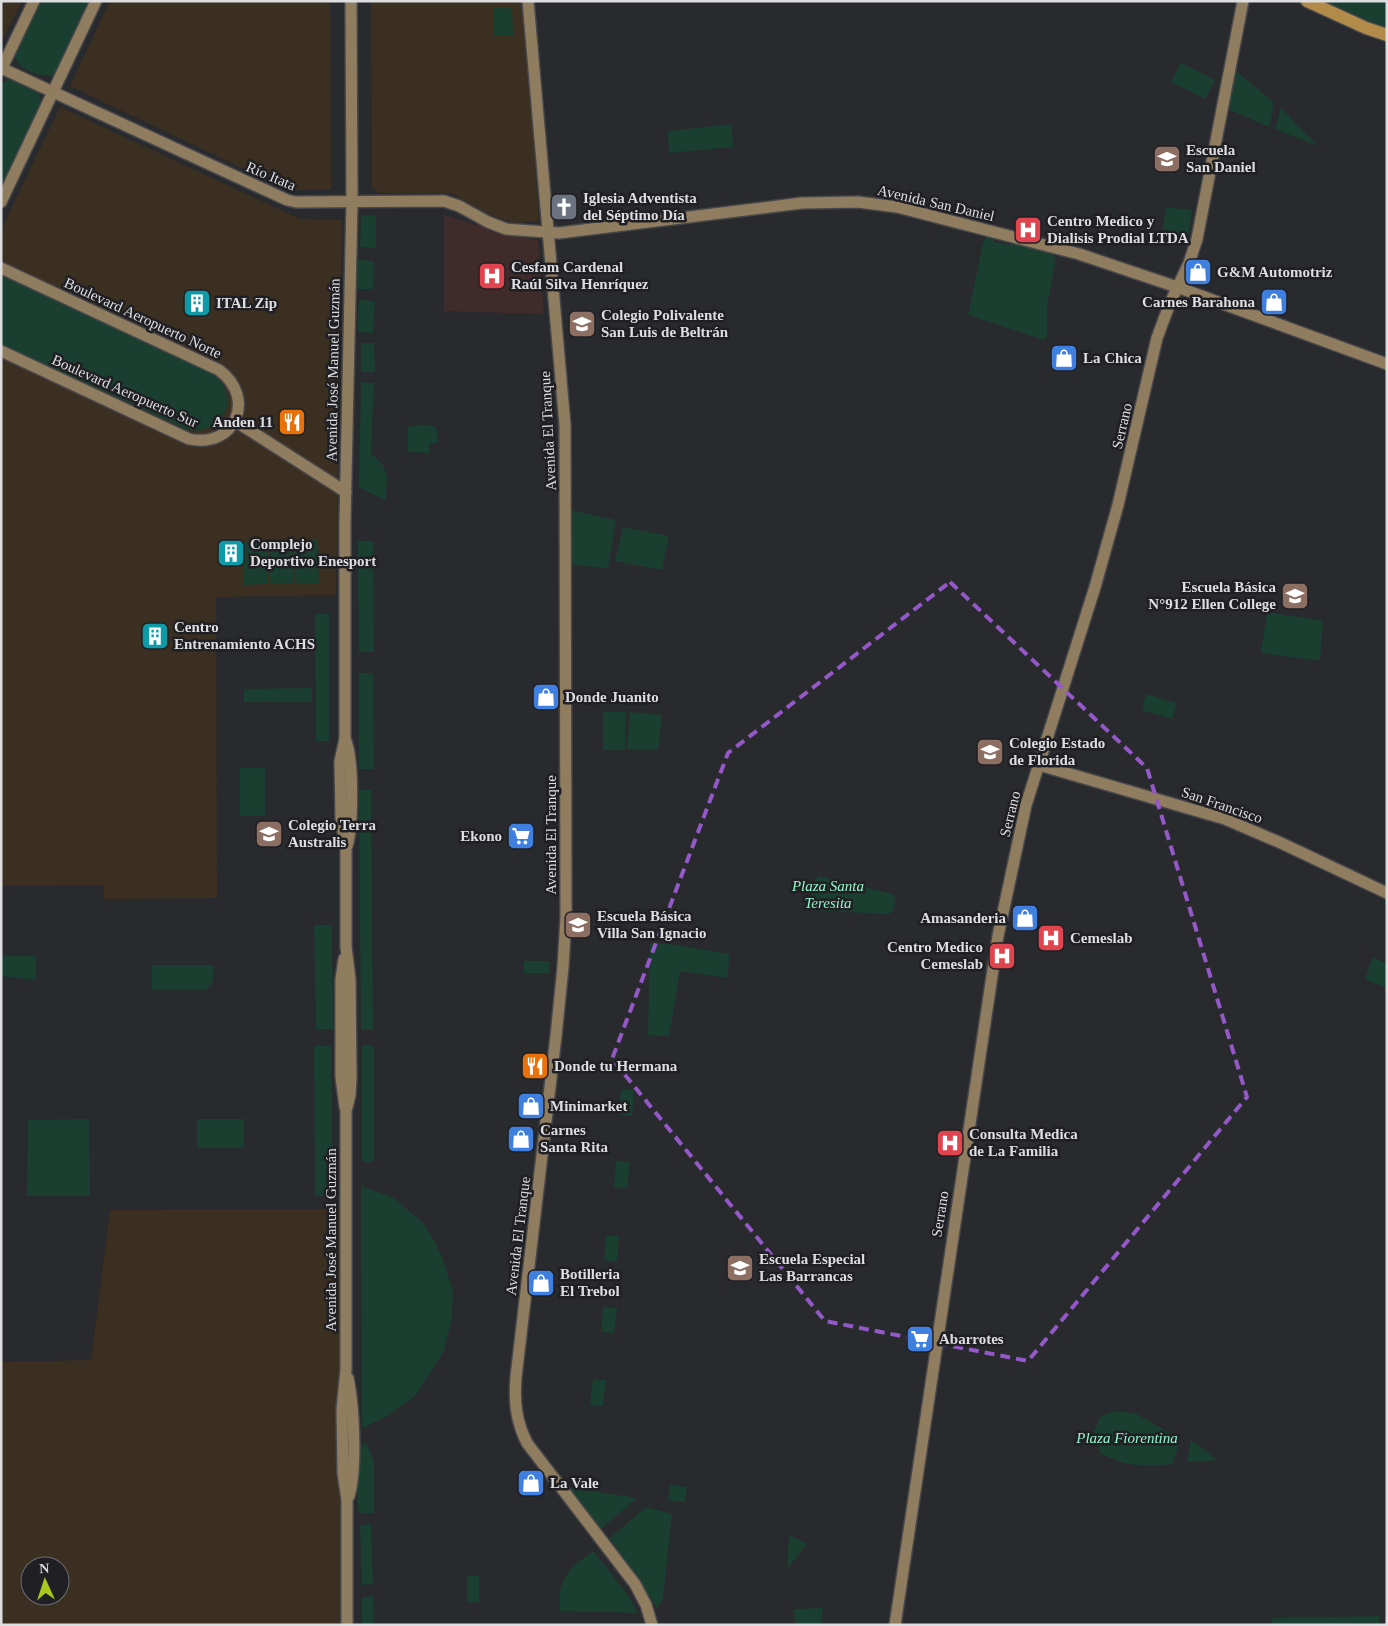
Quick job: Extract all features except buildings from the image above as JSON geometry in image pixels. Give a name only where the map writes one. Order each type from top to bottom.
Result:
[{"type":"main road","points":[[1307,1],[1366,28],[1387,35]]},
{"type":"street","points":[[2,68],[34,1]]},
{"type":"street","points":[[1,202],[96,1]]},
{"type":"street","name":"Avenida José Manuel Guzmán","points":[[347,1625],[347,1500],[353,1477],[353,1440],[351,1397],[346,1370],[346,1112],[342,1087],[341,979],[346,947],[346,850],[351,823],[350,755],[345,739],[346,492],[352,202],[351,1]]},
{"type":"street","name":"Avenida El Tranque","points":[[528,1],[565,440],[565,938],[556,1036],[516,1377],[515,1409],[519,1426],[527,1443],[634,1584],[643,1599],[652,1625]]},
{"type":"street","name":"Serrano","points":[[895,1625],[998,936],[1026,805],[1095,587],[1118,505],[1157,338],[1177,287],[1189,263],[1198,234],[1243,1]]},
{"type":"street","name":"Río Itata","points":[[2,68],[287,200],[296,202],[444,201],[459,206],[488,222],[506,229],[548,232]]},
{"type":"street","name":"Avenida San Daniel","points":[[548,232],[582,231],[802,203],[858,202],[916,212],[1079,254],[1177,287],[1387,364]]},
{"type":"street","name":"Boulevard Aeropuerto Norte","points":[[1,268],[220,370],[231,380],[236,389],[239,406],[235,422]]},
{"type":"street","name":"Boulevard Aeropuerto Sur","points":[[1,351],[189,439],[198,441],[214,438],[225,432],[235,422]]},
{"type":"street","points":[[235,422],[346,492]]},
{"type":"street","name":"San Francisco","points":[[1039,765],[1225,819],[1387,893]]},
{"type":"highlighted area","points":[[950,582],[1147,768],[1247,1097],[1028,1361],[825,1321],[612,1059],[728,753]]},
{"type":"shaded area","points":[[1,1],[22,1],[1,42]]},
{"type":"shaded area","points":[[110,1],[330,1],[331,190],[288,190],[70,86]]},
{"type":"shaded area","points":[[371,1],[523,1],[539,221],[513,223],[489,214],[451,193],[380,193],[372,187]]},
{"type":"shaded area","points":[[60,107],[300,219],[342,220],[336,595],[216,597],[217,898],[104,899],[104,885],[1,886],[1,230]]},
{"type":"shaded area","name":"Cesfam Cardenal Raúl Silva Henríquez","points":[[444,215],[510,235],[538,240],[544,314],[444,311]]},
{"type":"shaded area","points":[[340,1209],[341,1625],[1,1625],[1,1362],[91,1360],[110,1210]]},
{"type":"green space","points":[[39,1],[92,1],[55,75],[49,76],[30,72],[19,64],[16,59],[15,53]]},
{"type":"green space","points":[[1324,1],[1387,1],[1387,26],[1376,25]]},
{"type":"green space","points":[[494,7],[512,7],[513,35],[494,35]]},
{"type":"green space","points":[[1181,63],[1215,80],[1205,99],[1171,82]]},
{"type":"green space","points":[[1234,69],[1274,103],[1269,127],[1228,109]]},
{"type":"green space","points":[[14,80],[38,92],[42,106],[1,192],[1,83]]},
{"type":"green space","points":[[1281,108],[1318,146],[1275,129]]},
{"type":"green space","points":[[732,124],[733,147],[669,153],[668,131]]},
{"type":"green space","points":[[1166,207],[1192,210],[1187,246],[1161,242]]},
{"type":"green space","points":[[361,215],[376,215],[376,248],[360,247]]},
{"type":"green space","points":[[989,236],[993,237],[994,242],[1009,245],[1015,243],[1051,252],[1056,259],[1047,305],[1047,337],[1044,340],[968,315],[983,243]]},
{"type":"green space","points":[[358,260],[374,261],[373,289],[357,289]]},
{"type":"green space","points":[[1,275],[213,373],[225,389],[227,407],[224,415],[219,421],[204,430],[186,429],[1,344]]},
{"type":"green space","points":[[359,300],[375,301],[373,333],[358,332]]},
{"type":"green space","points":[[361,343],[374,343],[375,372],[361,372]]},
{"type":"green space","points":[[361,382],[374,383],[371,453],[383,465],[387,477],[386,501],[359,487]]},
{"type":"green space","points":[[434,426],[437,430],[437,443],[429,443],[429,453],[408,452],[408,427]]},
{"type":"green space","points":[[571,510],[616,520],[608,568],[570,565]]},
{"type":"green space","points":[[623,527],[669,536],[662,570],[615,561]]},
{"type":"green space","points":[[318,539],[319,583],[295,583],[294,540]]},
{"type":"green space","points":[[269,540],[292,540],[294,583],[270,583]]},
{"type":"green space","points":[[267,541],[268,584],[244,585],[243,542]]},
{"type":"green space","points":[[358,541],[373,541],[374,652],[359,652]]},
{"type":"green space","points":[[1267,612],[1323,621],[1320,661],[1261,653]]},
{"type":"green space","points":[[315,614],[329,614],[329,741],[316,741]]},
{"type":"green space","points":[[359,673],[373,673],[374,769],[359,769]]},
{"type":"green space","points":[[312,688],[312,702],[244,702],[244,689]]},
{"type":"green space","points":[[1146,694],[1177,703],[1172,719],[1142,710]]},
{"type":"green space","points":[[603,712],[625,712],[625,750],[603,750]]},
{"type":"green space","points":[[630,712],[662,715],[658,750],[627,749]]},
{"type":"green space","points":[[240,768],[265,768],[265,816],[240,816]]},
{"type":"green space","points":[[359,790],[371,790],[373,1030],[361,1030]]},
{"type":"green space","name":"Plaza Santa Teresita","points":[[819,876],[893,894],[896,899],[893,912],[887,914],[810,910],[815,880]]},
{"type":"green space","points":[[314,925],[332,925],[333,1029],[316,1029]]},
{"type":"green space","points":[[650,943],[663,943],[730,954],[727,978],[680,971],[669,1036],[648,1035]]},
{"type":"green space","points":[[1,955],[36,956],[36,980],[1,976]]},
{"type":"green space","points":[[1372,957],[1387,964],[1387,987],[1365,980]]},
{"type":"green space","points":[[524,961],[549,961],[549,973],[524,973]]},
{"type":"green space","points":[[152,965],[213,965],[213,981],[207,989],[152,990]]},
{"type":"green space","points":[[362,1045],[374,1046],[374,1162],[362,1162]]},
{"type":"green space","points":[[314,1046],[331,1046],[333,1196],[315,1196]]},
{"type":"green space","points":[[621,1089],[634,1090],[632,1116],[619,1115]]},
{"type":"green space","points":[[89,1119],[90,1196],[27,1196],[28,1120]]},
{"type":"green space","points":[[197,1119],[244,1119],[244,1148],[197,1148]]},
{"type":"green space","points":[[616,1161],[630,1162],[627,1188],[614,1187]]},
{"type":"green space","points":[[361,1186],[394,1198],[425,1225],[441,1254],[453,1291],[452,1317],[444,1351],[415,1396],[386,1417],[362,1428]]},
{"type":"green space","points":[[606,1235],[619,1236],[617,1262],[604,1260]]},
{"type":"green space","points":[[603,1307],[617,1308],[614,1333],[601,1332]]},
{"type":"green space","points":[[593,1379],[606,1380],[603,1406],[590,1405]]},
{"type":"green space","name":"Plaza Fiorentina","points":[[1113,1411],[1135,1413],[1180,1439],[1173,1464],[1135,1465],[1100,1453],[1094,1431],[1101,1416]]},
{"type":"green space","points":[[1191,1440],[1218,1460],[1187,1462]]},
{"type":"green space","points":[[367,1444],[374,1462],[374,1513],[362,1514],[358,1510],[357,1452],[360,1445]]},
{"type":"green space","points":[[670,1485],[687,1487],[685,1502],[668,1500]]},
{"type":"green space","points":[[568,1487],[637,1498],[600,1530]]},
{"type":"green space","points":[[646,1507],[672,1514],[663,1598],[657,1608],[610,1538]]},
{"type":"green space","points":[[371,1524],[373,1584],[362,1585],[360,1525]]},
{"type":"green space","points":[[789,1536],[807,1544],[787,1569]]},
{"type":"green space","points":[[593,1551],[628,1595],[638,1613],[560,1611],[560,1590],[566,1576]]},
{"type":"green space","points":[[467,1576],[479,1576],[479,1602],[467,1603]]},
{"type":"green space","points":[[373,1596],[374,1625],[362,1625],[362,1597]]},
{"type":"green space","points":[[823,1608],[821,1625],[795,1625],[794,1609]]},
{"type":"green space","points":[[1379,1616],[1379,1625],[1272,1625],[1272,1618]]},
{"type":"place","name":"Escuela San Daniel","points":[[1167,159]]},
{"type":"place","name":"Iglesia Adventista del Séptimo Día","points":[[564,207]]},
{"type":"place","name":"Centro Medico y Dialisis Prodial LTDA","points":[[1028,230]]},
{"type":"place","name":"G&M Automotriz","points":[[1198,272]]},
{"type":"place","name":"Cesfam Cardenal Raúl Silva Henríquez","points":[[492,276]]},
{"type":"place","name":"Carnes Barahona","points":[[1274,302]]},
{"type":"place","name":"ITAL Zip","points":[[197,303]]},
{"type":"place","name":"Colegio Polivalente San Luis de Beltrán","points":[[582,324]]},
{"type":"place","name":"La Chica","points":[[1064,358]]},
{"type":"place","name":"Anden 11","points":[[292,422]]},
{"type":"place","name":"Complejo Deportivo Enesport","points":[[231,553]]},
{"type":"place","name":"Escuela Básica N°912 Ellen College","points":[[1295,596]]},
{"type":"place","name":"Centro Entrenamiento ACHS","points":[[155,636]]},
{"type":"place","name":"Donde Juanito","points":[[546,697]]},
{"type":"place","name":"Colegio Estado de Florida","points":[[990,752]]},
{"type":"place","name":"Colegio Terra Australis","points":[[269,834]]},
{"type":"place","name":"Ekono","points":[[521,836]]},
{"type":"place","name":"Amasanderia","points":[[1025,918]]},
{"type":"place","name":"Escuela Básica Villa San Ignacio","points":[[578,925]]},
{"type":"place","name":"Cemeslab","points":[[1051,938]]},
{"type":"place","name":"Centro Medico Cemeslab","points":[[1002,956]]},
{"type":"place","name":"Donde tu Hermana","points":[[535,1066]]},
{"type":"place","name":"Minimarket","points":[[531,1106]]},
{"type":"place","name":"Carnes Santa Rita","points":[[521,1139]]},
{"type":"place","name":"Consulta Medica de La Familia","points":[[950,1143]]},
{"type":"place","name":"Escuela Especial Las Barrancas","points":[[740,1268]]},
{"type":"place","name":"Botilleria El Trebol","points":[[541,1283]]},
{"type":"place","name":"Abarrotes","points":[[920,1339]]},
{"type":"place","name":"La Vale","points":[[531,1483]]}]
